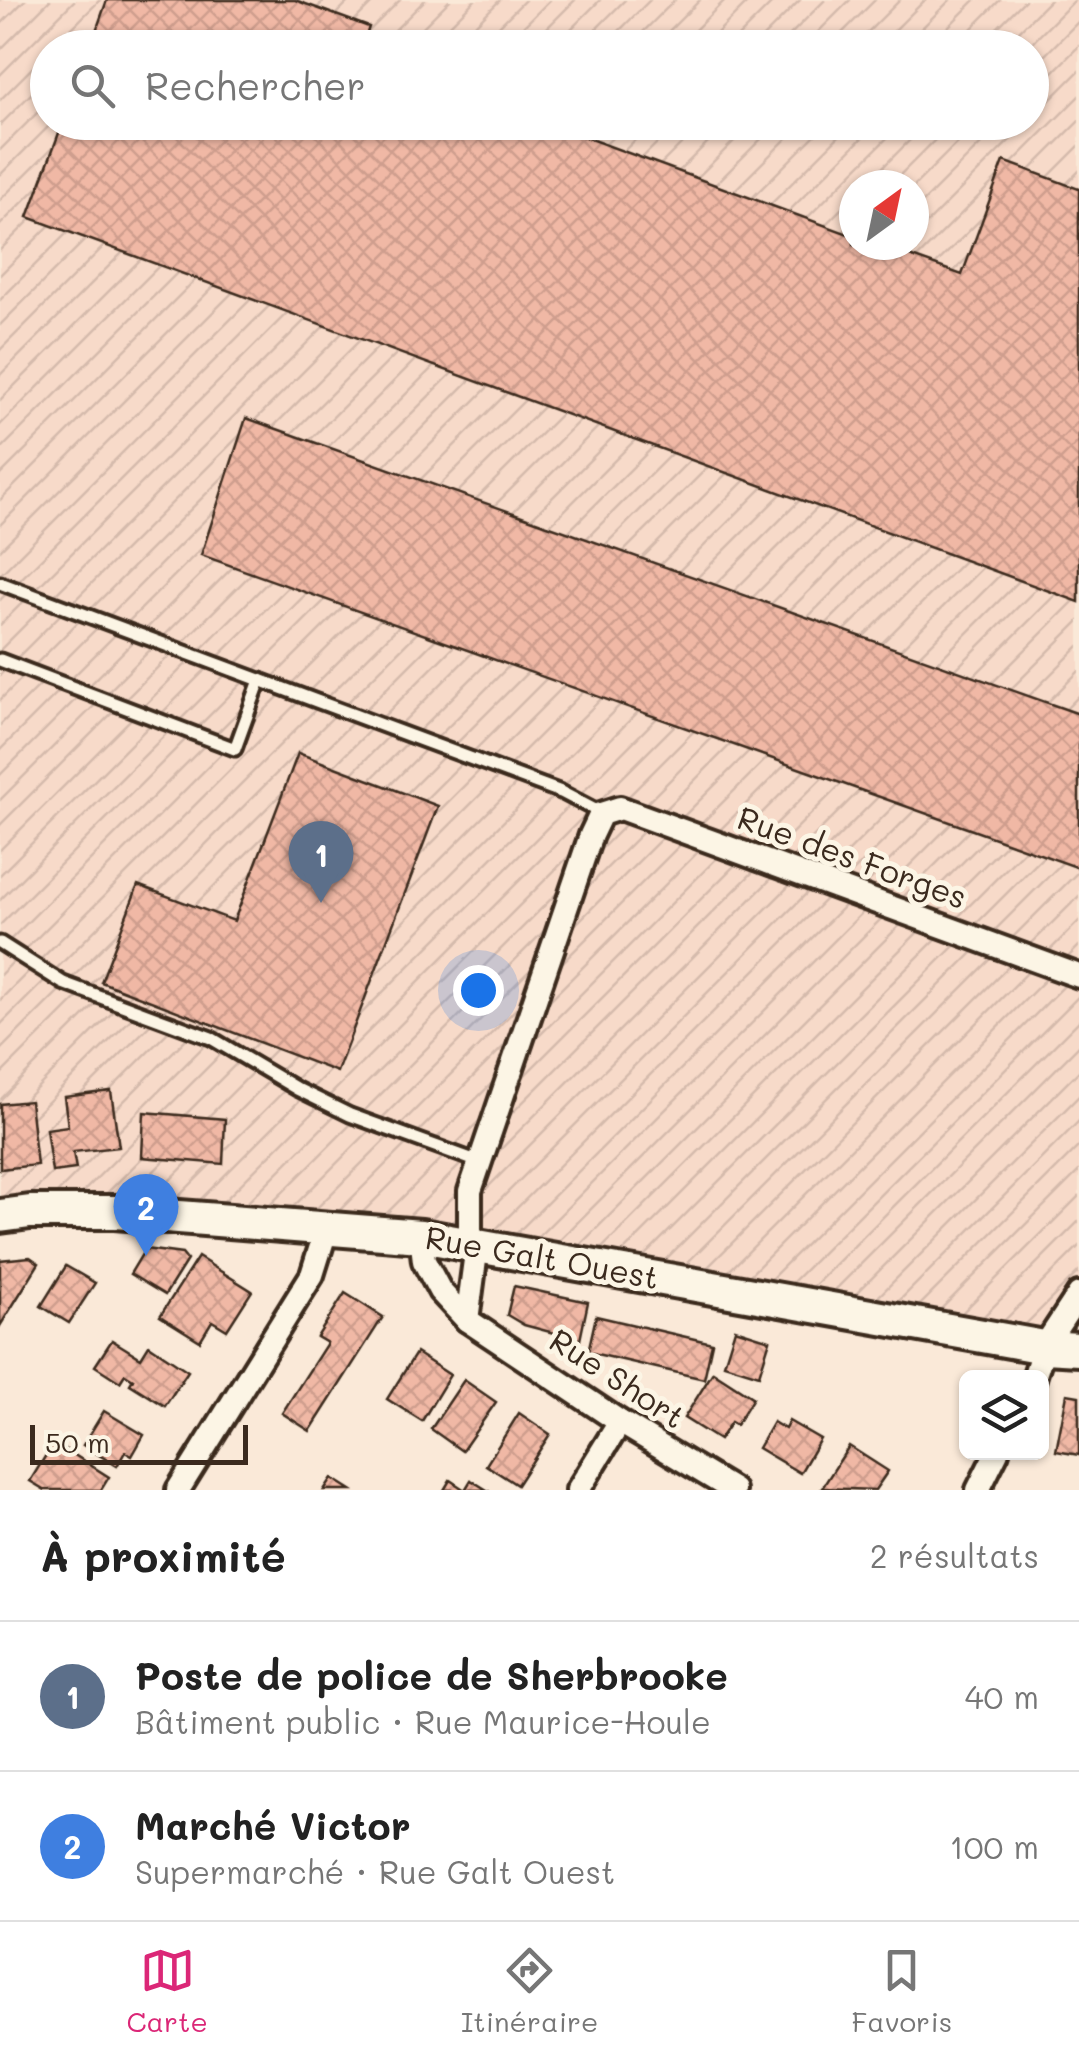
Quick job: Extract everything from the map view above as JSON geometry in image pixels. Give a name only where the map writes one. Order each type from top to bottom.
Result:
[{"type":"main road","name":"Rue Galt Ouest","points":[[0,1216],[114,1212],[421,1236],[1039,1362],[1079,1349]]},
{"type":"street","name":"Rue des Forges","points":[[601,814],[620,808],[1079,976]]},
{"type":"street","points":[[467,1320],[473,1244],[470,1191],[601,814]]},
{"type":"street","points":[[178,1490],[312,1275],[327,1227]]},
{"type":"street","name":"Rue Short","points":[[421,1236],[424,1261],[440,1290],[467,1320],[620,1422],[732,1490]]},
{"type":"street","points":[[1039,1362],[1079,1294]]},
{"type":"street","points":[[578,1490],[620,1422]]},
{"type":"street","points":[[978,1490],[993,1460]]},
{"type":"lane","points":[[0,583],[561,792],[601,814]]},
{"type":"lane","points":[[0,660],[234,749],[260,680]]},
{"type":"lane","points":[[0,943],[63,983],[211,1038],[350,1115],[480,1162]]},
{"type":"shaded area","points":[[0,0],[1079,0],[1079,1294],[1044,1347],[477,1245],[0,1216]]},
{"type":"building","points":[[107,0],[295,0],[369,27],[368,30],[96,30]]},
{"type":"building","points":[[56,140],[593,140],[839,230],[839,260],[920,260],[962,275],[1004,161],[1079,189],[1079,602],[28,217]]},
{"type":"building","points":[[246,418],[1079,714],[1079,868],[201,555]]},
{"type":"building","points":[[298,753],[438,806],[337,1072],[101,982],[138,885],[234,921]]},
{"type":"building","points":[[111,1091],[119,1147],[73,1152],[76,1169],[52,1172],[46,1129],[68,1126],[64,1097]]},
{"type":"building","points":[[30,1101],[37,1165],[0,1169],[0,1104]]},
{"type":"building","points":[[144,1112],[225,1119],[223,1164],[142,1157]]},
{"type":"building","points":[[145,1249],[182,1254],[187,1260],[165,1295],[130,1274]]},
{"type":"building","points":[[30,1257],[39,1263],[0,1326],[0,1260]]},
{"type":"building","points":[[198,1257],[252,1291],[227,1330],[212,1321],[200,1341],[160,1316]]},
{"type":"building","points":[[66,1266],[95,1283],[69,1323],[41,1306]]},
{"type":"building","points":[[514,1286],[588,1302],[580,1340],[524,1325],[507,1315]]},
{"type":"building","points":[[345,1293],[383,1317],[310,1431],[282,1413],[327,1343],[317,1337]]},
{"type":"building","points":[[596,1316],[712,1343],[704,1379],[588,1352]]},
{"type":"building","points":[[735,1329],[770,1340],[759,1375],[724,1364]]},
{"type":"building","points":[[112,1340],[141,1358],[149,1345],[188,1371],[165,1406],[130,1384],[133,1379],[125,1374],[120,1382],[95,1366]]},
{"type":"building","points":[[416,1353],[450,1375],[422,1421],[387,1399]]},
{"type":"building","points":[[713,1372],[753,1398],[736,1425],[731,1422],[719,1440],[684,1418]]},
{"type":"building","points":[[464,1380],[496,1402],[462,1451],[431,1429]]},
{"type":"building","points":[[1067,1394],[1079,1396],[1079,1455],[1056,1451]]},
{"type":"building","points":[[104,1411],[144,1435],[132,1456],[125,1452],[117,1466],[83,1445]]},
{"type":"building","points":[[519,1413],[550,1434],[517,1485],[486,1465]]},
{"type":"building","points":[[789,1421],[820,1439],[800,1473],[758,1448],[773,1422],[785,1429]]},
{"type":"building","points":[[54,1442],[109,1477],[101,1490],[45,1490],[30,1481]]},
{"type":"building","points":[[849,1446],[888,1471],[875,1490],[822,1488]]},
{"type":"building","points":[[332,1478],[351,1490],[324,1490]]},
{"type":"building","points":[[450,1480],[465,1490],[444,1490]]},
{"type":"building","points":[[471,1480],[487,1490],[465,1490]]},
{"type":"place","name":"Poste de police de Sherbrooke","points":[[321,903]]},
{"type":"place","name":"Marché Victor","points":[[146,1256]]}]
